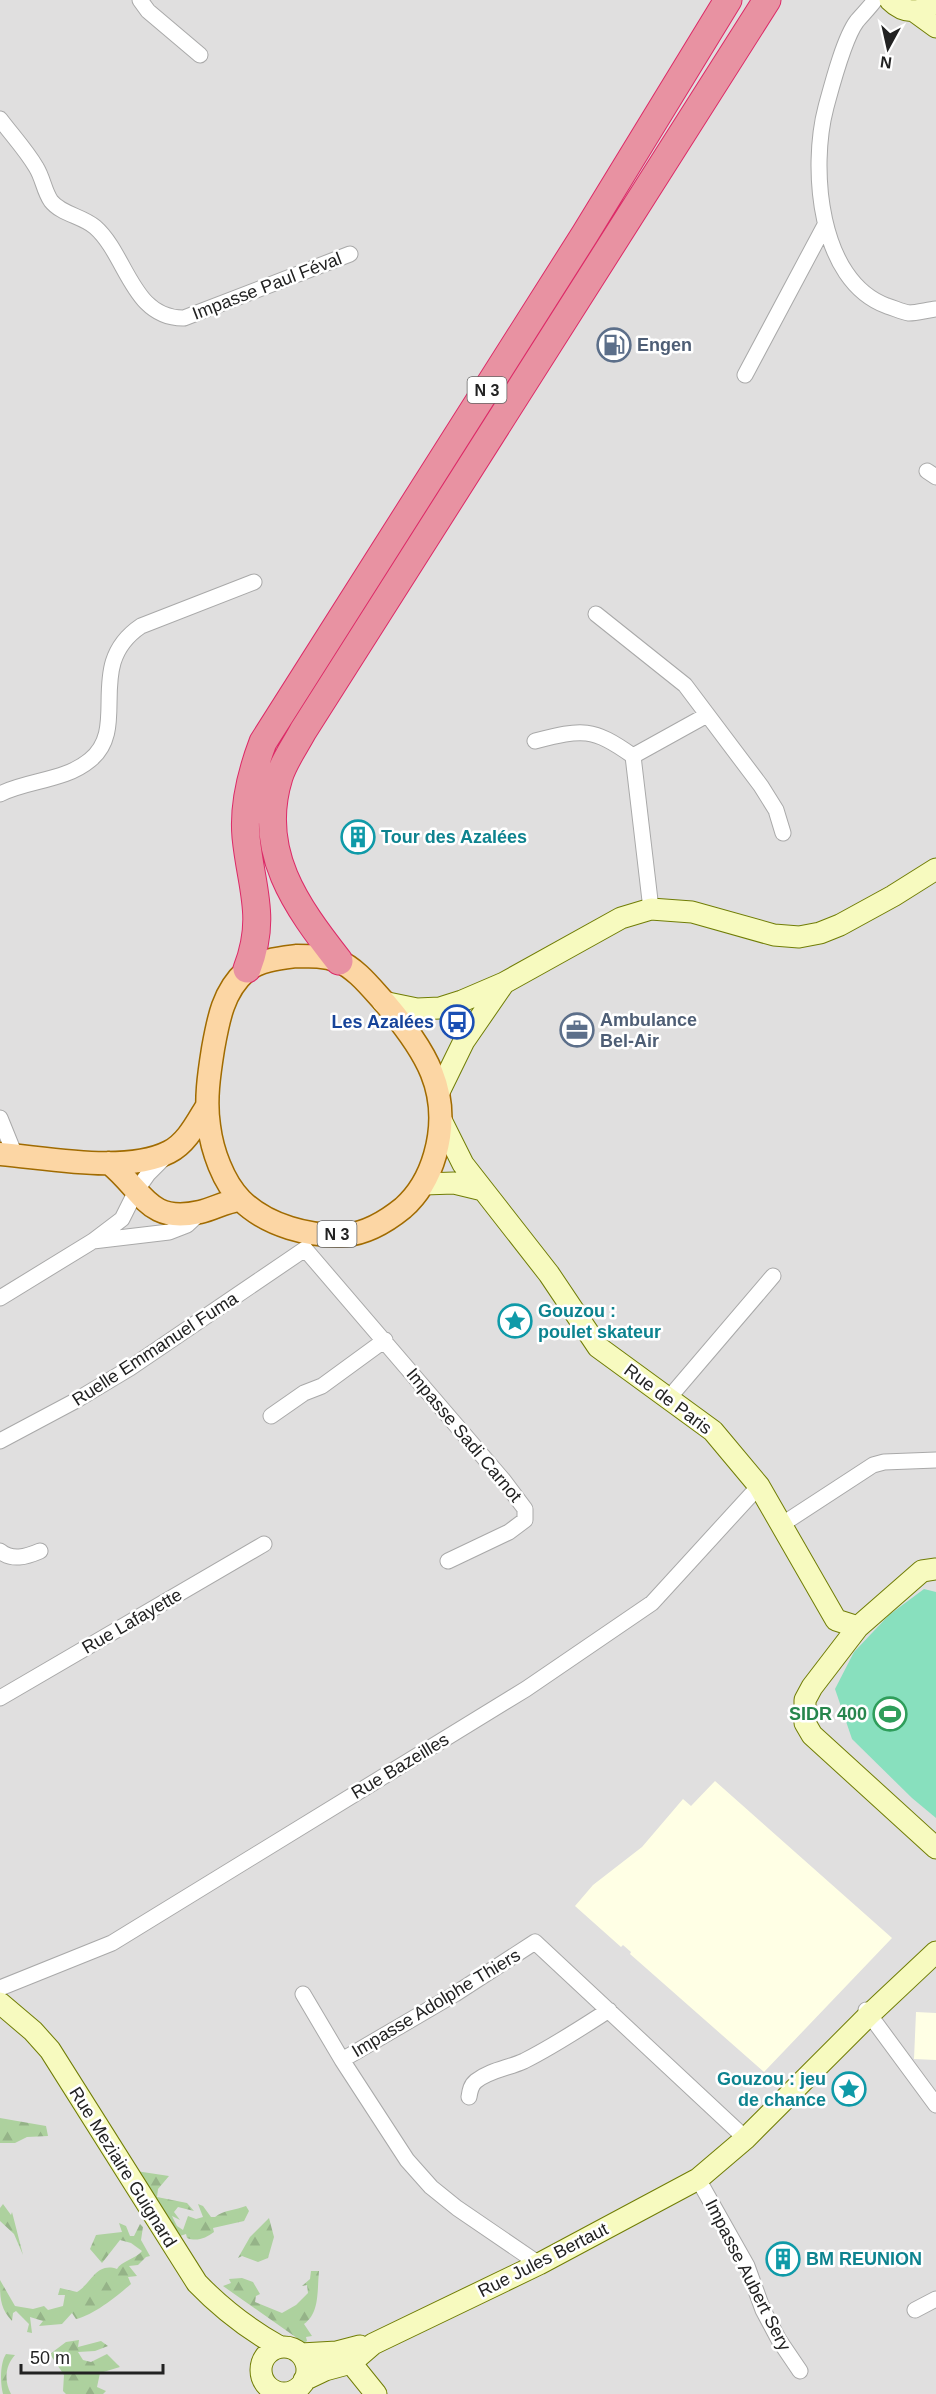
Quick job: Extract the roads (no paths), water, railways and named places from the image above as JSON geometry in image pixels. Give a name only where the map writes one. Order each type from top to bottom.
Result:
[{"type":"highway","name":"N 3","points":[[247,969],[257,939],[258,910],[246,836],[248,802],[250,781],[263,741],[585,234],[728,0]]},
{"type":"highway","name":"N 3","points":[[339,961],[310,925],[293,897],[276,853],[274,800],[280,774],[303,731],[766,1]]},
{"type":"highway","points":[[645,192],[646,228]]},
{"type":"highway","points":[[497,425],[524,410],[538,396]]},
{"type":"main road","name":"N 3","points":[[297,956],[318,956],[339,961],[383,1002],[424,1056],[439,1092],[442,1122],[433,1163],[424,1184],[410,1202],[377,1226],[348,1235],[306,1241],[240,1200],[226,1180],[216,1156],[209,1128],[207,1106],[211,1062],[218,1022],[232,985],[247,969],[272,960],[297,956]]},
{"type":"main road","name":"N 3","points":[[8,1155],[109,1163],[147,1160],[170,1152],[185,1140],[207,1106]]},
{"type":"main road","points":[[109,1163],[124,1175],[150,1207],[171,1215],[201,1212],[228,1201],[240,1200]]},
{"type":"street","points":[[140,0],[148,10],[200,55]]},
{"type":"street","points":[[875,0],[857,22],[850,36],[825,109],[820,171],[825,225],[849,278],[874,301],[908,313],[936,309]]},
{"type":"street","points":[[865,13],[901,6],[922,10],[936,2]]},
{"type":"street","points":[[901,6],[936,27]]},
{"type":"street","name":"Impasse Paul Féval","points":[[0,119],[36,166],[52,202],[96,228],[148,305],[159,314],[171,318],[184,318],[350,254]]},
{"type":"street","points":[[745,375],[825,225]]},
{"type":"street","points":[[0,794],[16,786],[72,772],[99,752],[106,736],[112,663],[117,648],[127,635],[141,626],[254,582]]},
{"type":"street","points":[[596,614],[685,685],[761,786],[776,810],[783,833]]},
{"type":"street","points":[[633,756],[707,715]]},
{"type":"street","points":[[535,741],[572,732],[594,733],[613,742],[633,756],[651,909]]},
{"type":"street","points":[[383,1002],[417,1009],[440,1008],[504,983],[621,918],[651,909],[692,912],[774,935],[799,937],[820,933],[840,925],[893,896],[936,869]]},
{"type":"street","points":[[439,1092],[464,1041],[504,983]]},
{"type":"street","points":[[0,1118],[8,1155]]},
{"type":"street","name":"Rue de Paris","points":[[442,1122],[463,1164],[549,1274],[598,1347],[713,1431],[759,1486],[836,1620]]},
{"type":"street","points":[[0,1298],[93,1241],[122,1219],[136,1191],[148,1174],[170,1152]]},
{"type":"street","points":[[424,1184],[454,1184],[483,1190]]},
{"type":"street","points":[[93,1241],[169,1232],[188,1225],[201,1212]]},
{"type":"street","name":"Impasse Sadi Carnot","points":[[306,1241],[525,1509],[525,1520],[509,1532],[448,1561]]},
{"type":"street","name":"Ruelle Emmanuel Fuma","points":[[0,1441],[75,1401],[130,1368],[306,1241]]},
{"type":"street","points":[[668,1399],[773,1276]]},
{"type":"street","points":[[271,1416],[304,1393],[322,1386],[385,1340]]},
{"type":"street","points":[[781,1525],[873,1465],[884,1461],[936,1460]]},
{"type":"street","name":"Rue Bazeilles","points":[[0,1989],[112,1943],[526,1689],[652,1603],[759,1486]]},
{"type":"street","name":"Rue Lafayette","points":[[0,1698],[264,1544]]},
{"type":"street","points":[[0,1551],[9,1557],[20,1558],[40,1551]]},
{"type":"street","points":[[936,1569],[922,1571],[858,1628],[823,1671],[805,1700],[805,1723],[812,1735],[936,1848]]},
{"type":"street","points":[[823,1671],[836,1620],[858,1628]]},
{"type":"street","name":"Rue Jules Bertaut","points":[[304,2380],[344,2357],[539,2264],[703,2174],[744,2138],[936,1939]]},
{"type":"street","name":"Impasse Adolphe Thiers","points":[[342,2060],[455,1994],[535,1942],[744,2138]]},
{"type":"street","name":"Rue Jules Bertaut","points":[[868,2012],[936,1952]]},
{"type":"street","points":[[303,1994],[342,2060],[407,2160],[431,2187],[457,2208],[539,2264]]},
{"type":"street","name":"Rue Meziaire Guignard","points":[[0,2003],[33,2031],[50,2050],[197,2283],[272,2352]]},
{"type":"street","points":[[470,2097],[470,2089],[475,2081],[552,2047],[609,2010]]},
{"type":"street","points":[[868,2012],[936,2105]]},
{"type":"street","name":"Impasse Aubert Sery","points":[[703,2174],[747,2266],[763,2310],[779,2340],[800,2371]]},
{"type":"street","points":[[915,2310],[936,2300]]},
{"type":"street","points":[[301,2354],[307,2367],[304,2380],[293,2391],[276,2393],[271,2390],[262,2378],[260,2370],[272,2352],[295,2350],[301,2354],[344,2357],[376,2394]]},
{"type":"place","name":"Engen","points":[[614,345]]},
{"type":"place","name":"Tour des Azalées","points":[[358,837]]},
{"type":"place","name":"Les Azalées","points":[[457,1022]]},
{"type":"place","name":"Ambulance Bel-Air","points":[[577,1030]]},
{"type":"place","name":"Gouzou : poulet skateur","points":[[515,1321]]},
{"type":"place","name":"SIDR 400","points":[[890,1714]]},
{"type":"place","name":"Gouzou : jeu de chance","points":[[849,2089]]},
{"type":"place","name":"BM REUNION","points":[[783,2259]]}]
